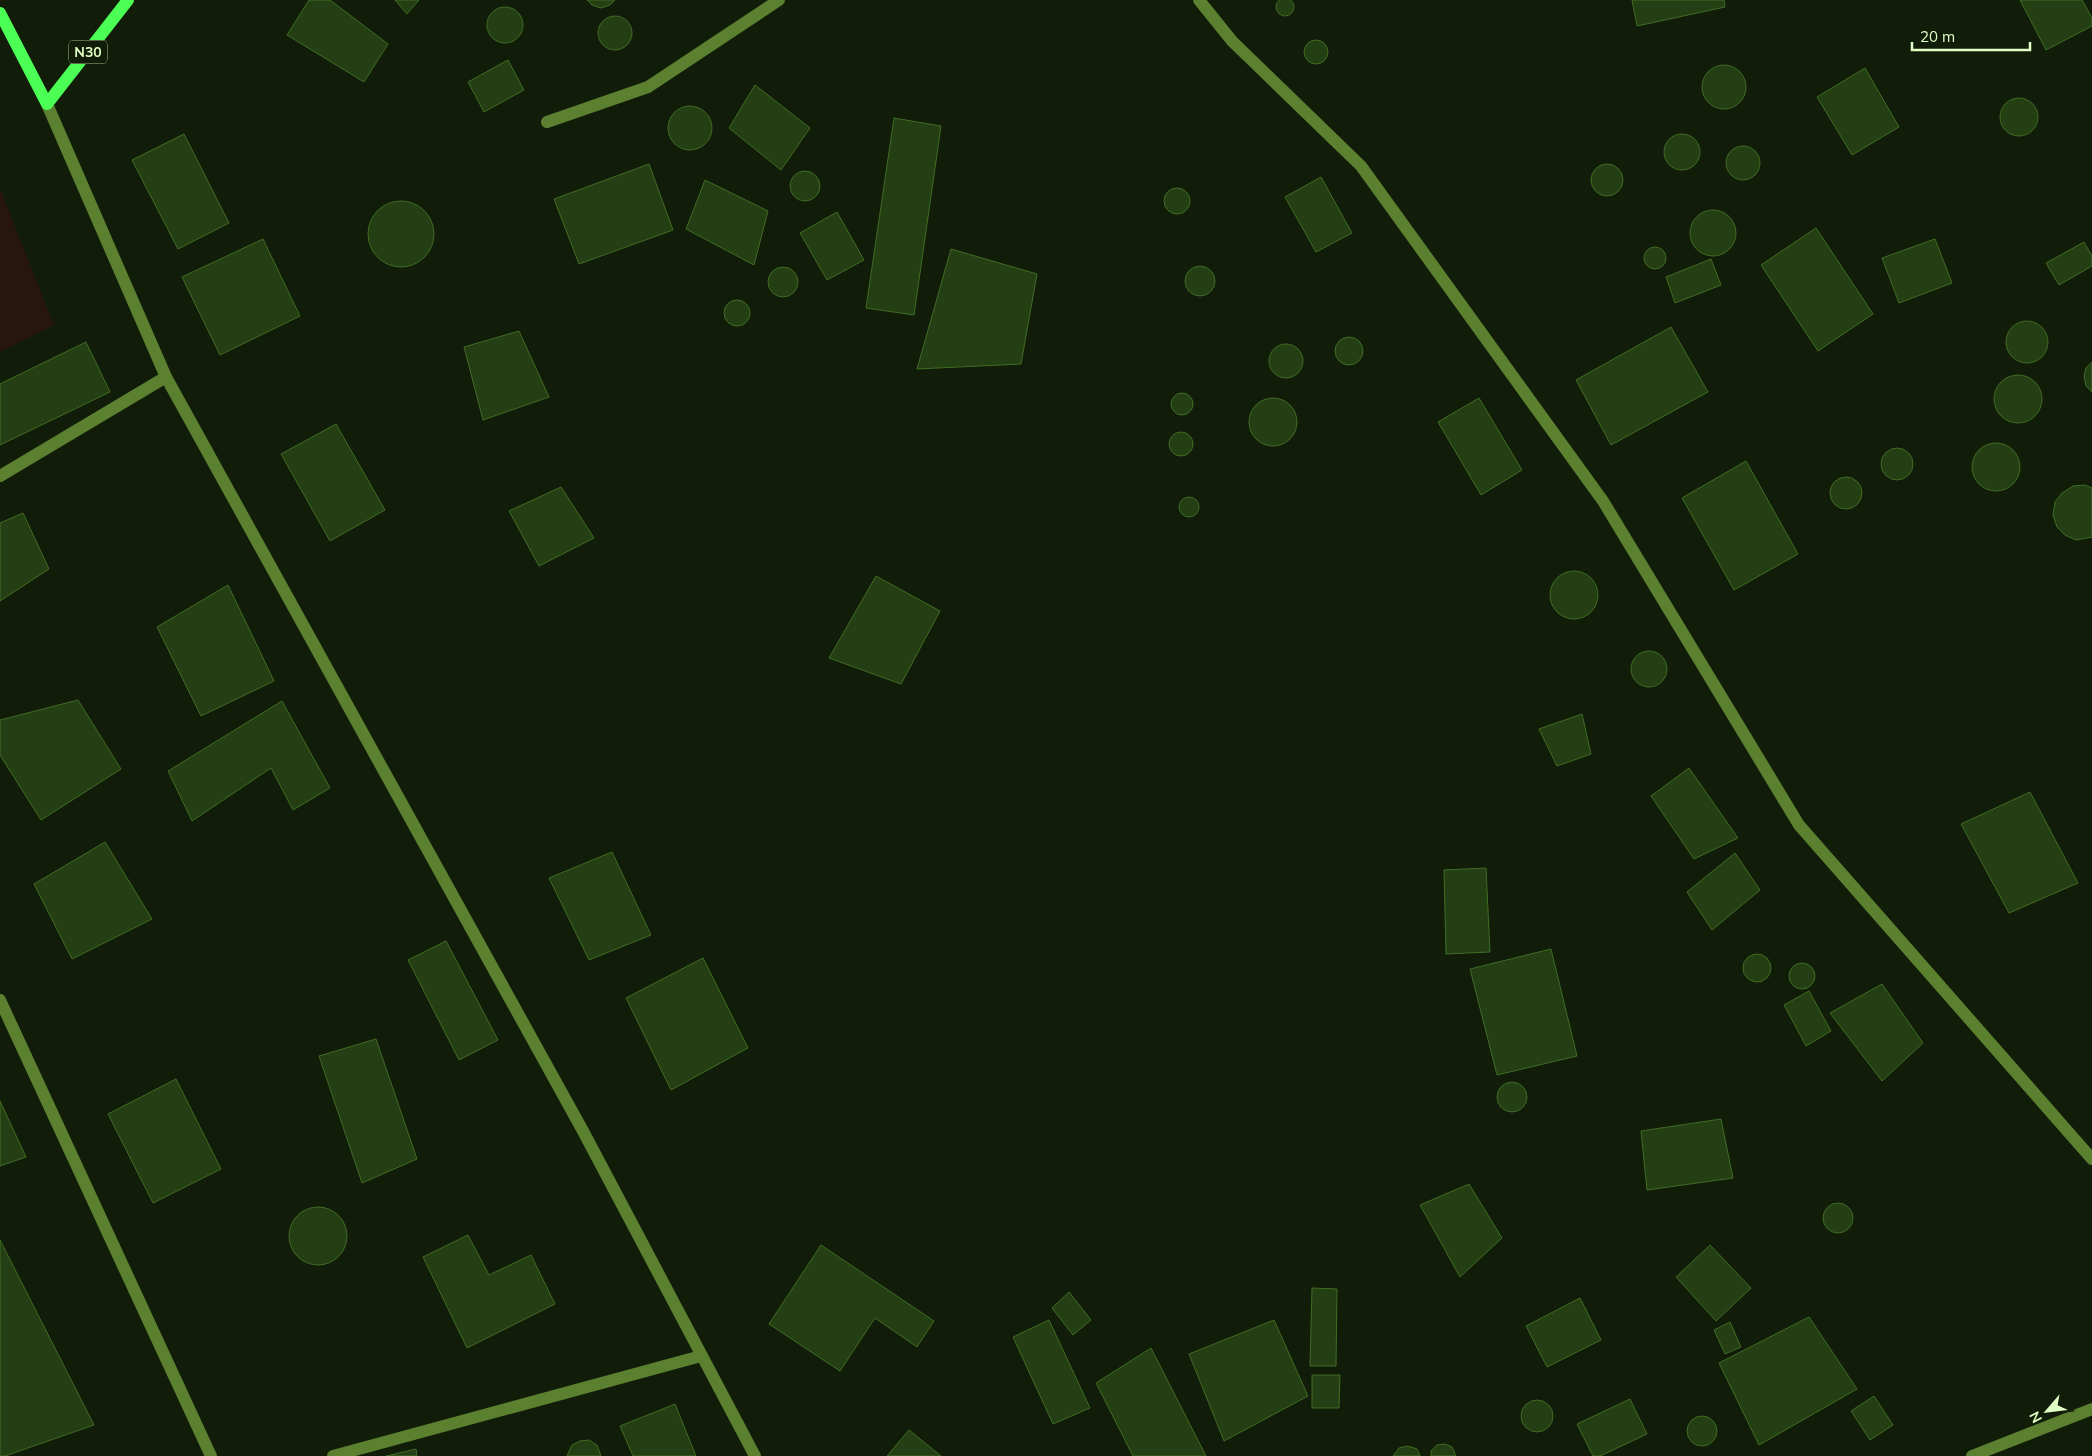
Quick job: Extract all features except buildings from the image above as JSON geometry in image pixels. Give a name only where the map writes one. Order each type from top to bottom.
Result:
[{"type":"main road","name":"N30","points":[[48,104],[128,0]]},
{"type":"main road","points":[[0,13],[48,104]]},
{"type":"street","points":[[547,122],[648,87],[780,0]]},
{"type":"street","points":[[1199,0],[1232,41],[1361,166],[1603,501],[1799,825],[2092,1160]]},
{"type":"street","points":[[48,104],[166,377],[583,1130],[755,1456]]},
{"type":"street","points":[[0,476],[166,377]]},
{"type":"street","points":[[0,1000],[211,1456]]},
{"type":"street","points":[[333,1456],[701,1356]]},
{"type":"street","points":[[1972,1456],[2092,1409]]},
{"type":"shaded area","points":[[0,188],[54,325],[0,352]]}]
